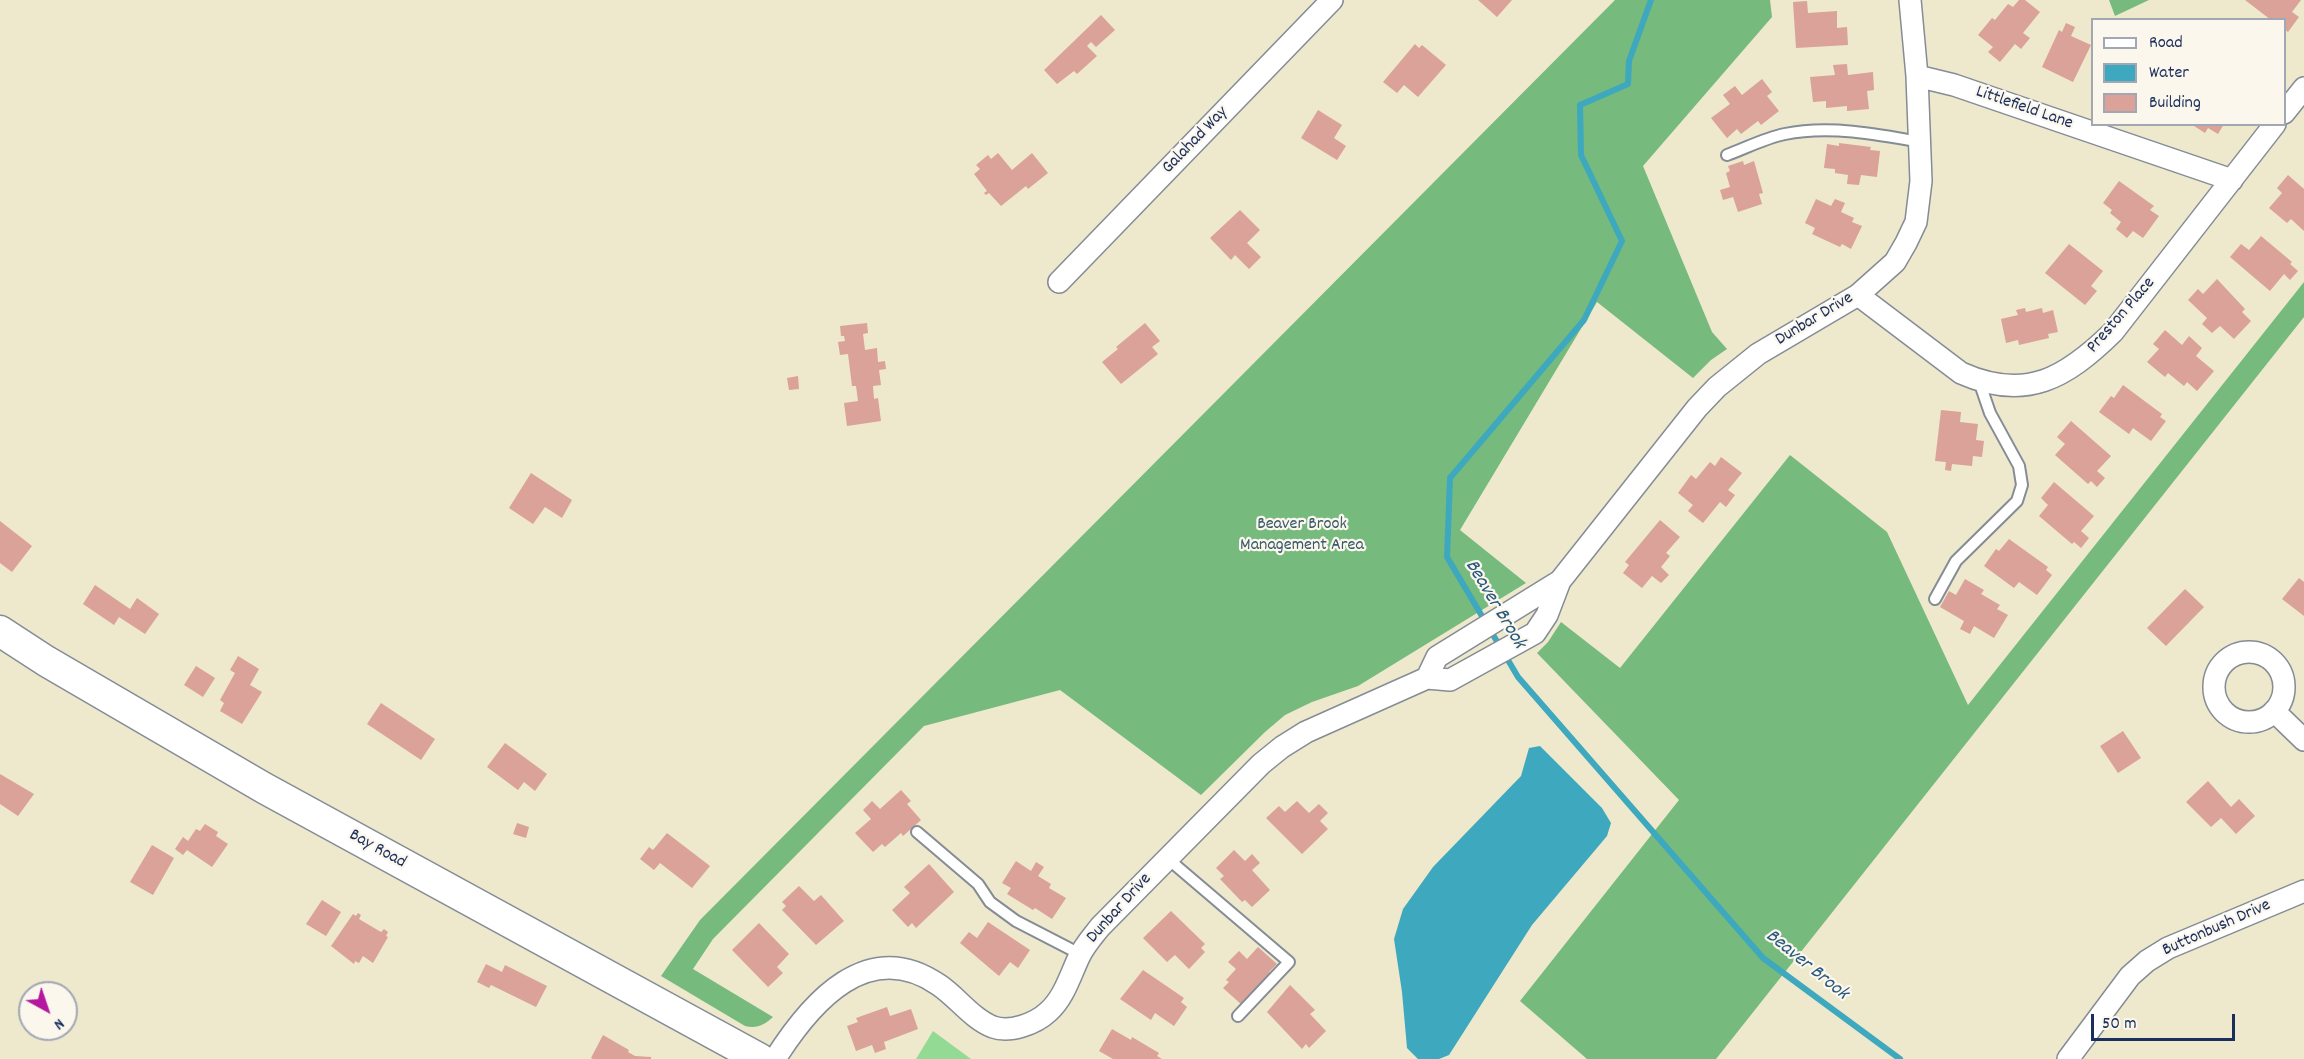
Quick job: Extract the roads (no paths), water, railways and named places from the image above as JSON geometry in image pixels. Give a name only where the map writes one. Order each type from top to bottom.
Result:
[{"type":"main road","name":"Bay Road","points":[[0,631],[46,662],[264,788],[760,1059]]},
{"type":"street","name":"Galahad Way","points":[[1059,282],[1332,0]]},
{"type":"street","name":"Dunbar Drive","points":[[775,1059],[791,1034],[821,999],[858,974],[884,968],[903,969],[922,975],[994,1027],[1010,1029],[1031,1024],[1048,1013],[1061,996],[1080,954],[1100,927],[1262,764],[1282,747],[1306,732],[1427,678],[1450,680],[1534,633],[1546,615],[1560,581],[1697,408],[1717,387],[1758,354],[1858,295],[1895,262],[1916,222],[1921,181],[1917,76],[1910,0]]},
{"type":"street","name":"Littlefield Lane","points":[[1917,76],[1954,85],[2232,180]]},
{"type":"street","points":[[2286,110],[2304,88]]},
{"type":"street","name":"Preston Place","points":[[1858,295],[1961,373],[1979,381],[2008,387],[2035,383],[2066,371],[2088,356],[2113,332],[2274,126]]},
{"type":"street","name":"Dunbar Drive","points":[[1427,678],[1437,657],[1560,581]]},
{"type":"street","points":[[2274,711],[2304,740]]},
{"type":"street","name":"Buttonbush Drive","points":[[2068,1059],[2130,976],[2147,961],[2168,948],[2304,891]]},
{"type":"lane","points":[[1728,155],[1784,134],[1804,132],[1842,131],[1920,142]]},
{"type":"lane","points":[[1935,599],[1956,561],[2017,501],[2022,485],[2019,466],[1995,422],[1979,381]]},
{"type":"lane","points":[[917,832],[978,884],[990,902],[1016,921],[1080,954]]},
{"type":"lane","points":[[1167,858],[1289,962],[1238,1016]]},
{"type":"water","points":[[1540,746],[1602,808],[1611,823],[1607,836],[1532,925],[1449,1055],[1439,1059],[1418,1059],[1407,1048],[1394,939],[1403,909],[1433,867],[1521,776],[1529,748]]},
{"type":"waterway","name":"Beaver Brook","points":[[1651,0],[1629,61],[1628,84],[1580,105],[1581,155],[1622,241],[1584,320],[1450,478],[1447,557],[1518,677],[1763,958],[1900,1059]]},
{"type":"park label","name":"Beaver Brook Management Area","points":[[1302,536]]}]
